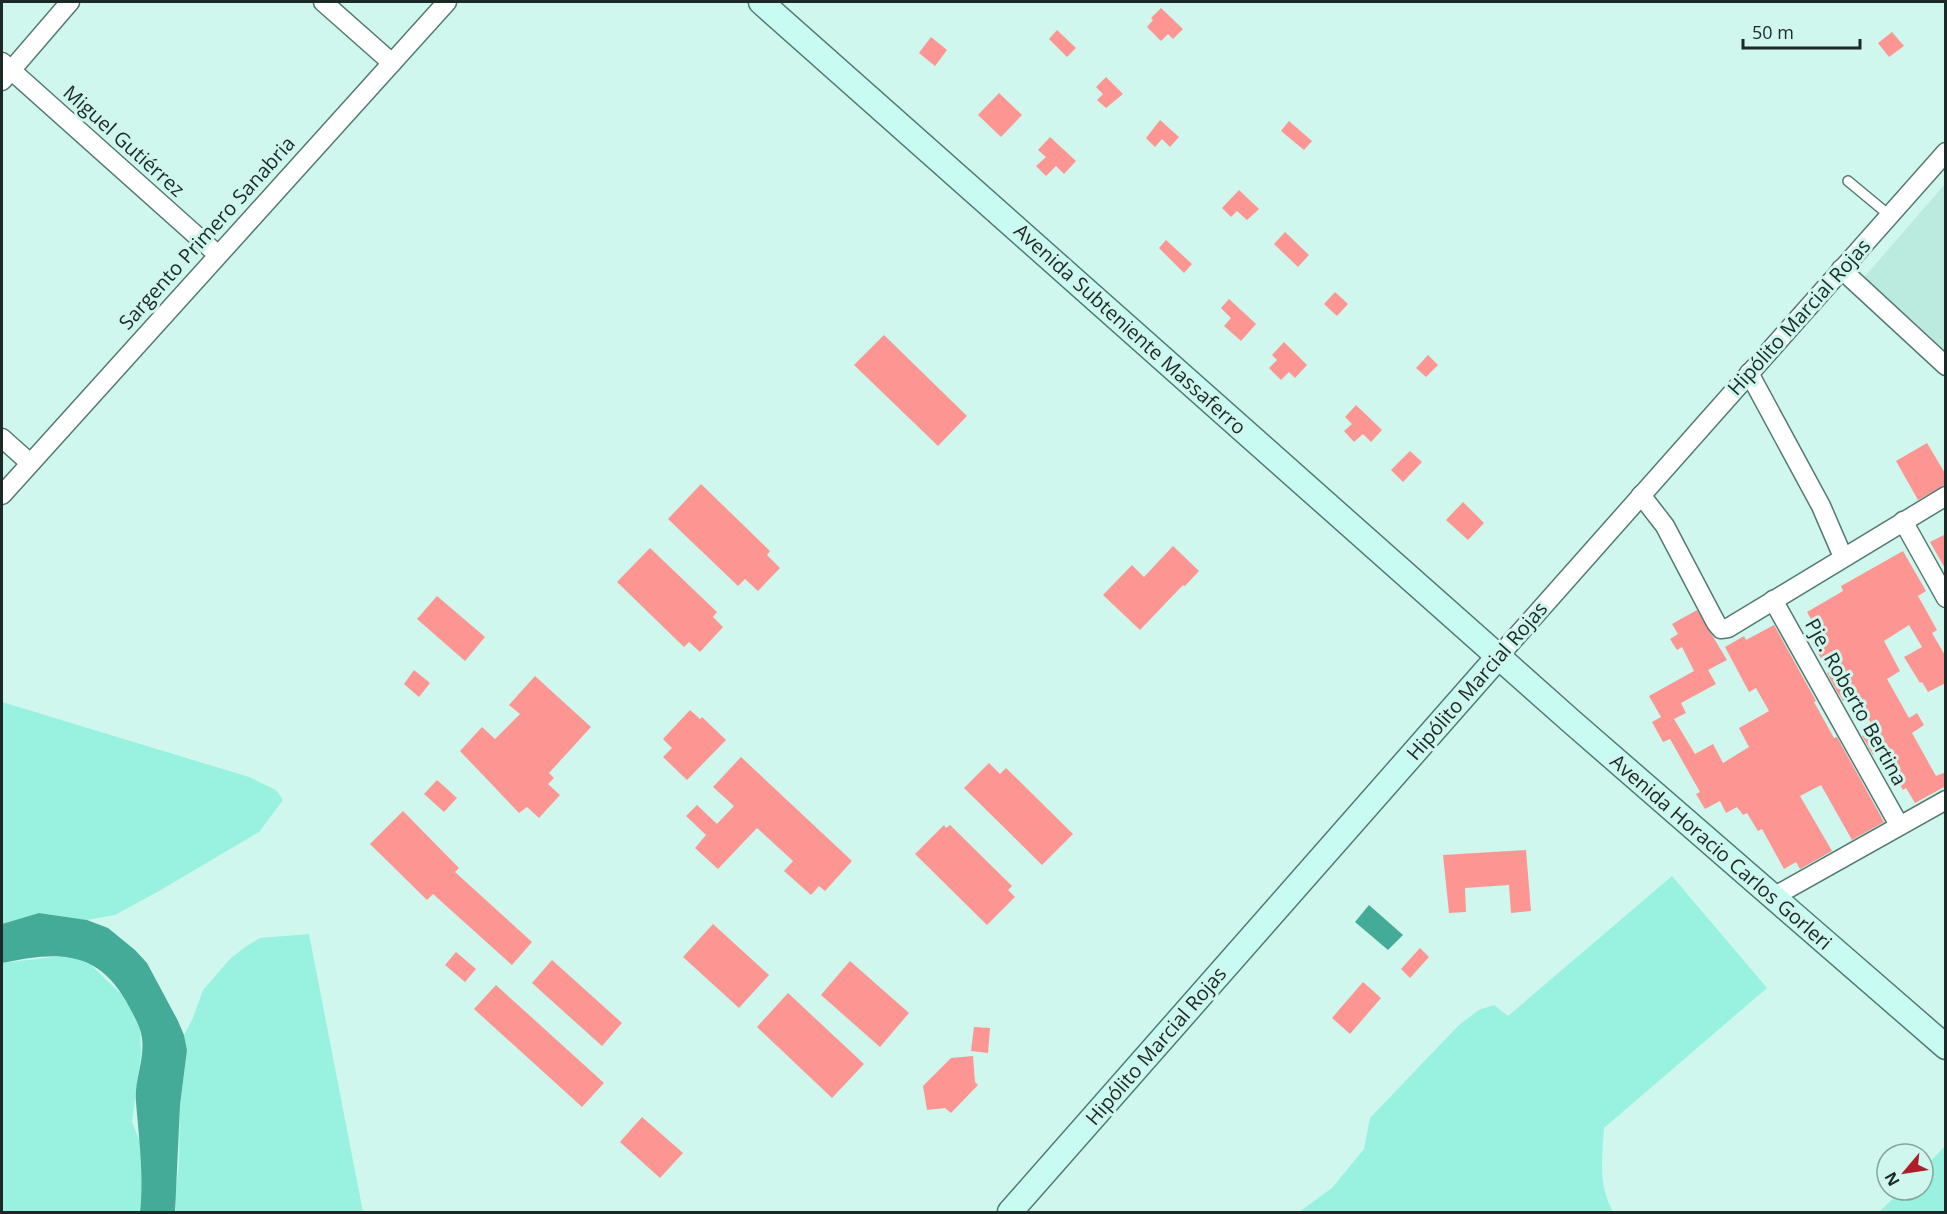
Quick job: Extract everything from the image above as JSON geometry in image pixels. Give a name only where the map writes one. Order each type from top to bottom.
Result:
[{"type":"main road","name":"Avenida Subteniente Massaferro","points":[[761,2],[1499,656]]},
{"type":"main road","name":"Avenida Horacio Carlos Gorleri","points":[[1499,656],[1946,1047]]},
{"type":"main road","name":"Hipólito Marcial Rojas","points":[[1010,1212],[1499,656]]},
{"type":"street","points":[[5,71],[70,2]]},
{"type":"street","points":[[323,2],[392,63]]},
{"type":"street","name":"Sargento Primero Sanabria","points":[[2,495],[217,254],[447,2]]},
{"type":"street","name":"Miguel Gutiérrez","points":[[5,71],[217,254]]},
{"type":"street","name":"Hipólito Marcial Rojas","points":[[1499,656],[1946,152]]},
{"type":"street","points":[[1841,269],[1946,366]]},
{"type":"street","points":[[1749,373],[1821,506],[1843,557]]},
{"type":"street","points":[[2,438],[30,463]]},
{"type":"street","points":[[1641,495],[1665,526],[1720,629],[1728,628],[1946,496]]},
{"type":"street","points":[[1903,521],[1946,598]]},
{"type":"street","name":"Pje. Roberto Bertina","points":[[1773,600],[1899,825]]},
{"type":"street","points":[[1773,897],[1946,800]]},
{"type":"lane","points":[[1848,181],[1889,215]]},
{"type":"shaded area","points":[[1945,184],[1945,359],[1861,281]]},
{"type":"shaded area","points":[[2,702],[249,777],[276,790],[283,800],[259,832],[115,915],[87,920],[39,913],[2,924]]},
{"type":"shaded area","points":[[1672,876],[1767,988],[1604,1128],[1603,1182],[1613,1212],[1299,1212],[1332,1188],[1364,1149],[1370,1118],[1459,1025],[1479,1010],[1494,1005],[1508,1016]]},
{"type":"shaded area","points":[[1369,905],[1403,935],[1388,950],[1355,922]]},
{"type":"shaded area","points":[[39,913],[87,920],[108,928],[147,963],[178,1021],[187,1050],[180,1105],[175,1212],[140,1212],[141,1171],[136,1094],[143,1046],[140,1028],[126,1001],[101,971],[72,958],[39,957],[2,963],[2,924]]},
{"type":"shaded area","points":[[309,934],[363,1212],[176,1212],[180,1105],[187,1050],[184,1035],[203,990],[230,959],[260,938]]},
{"type":"shaded area","points":[[62,956],[76,958],[90,964],[123,996],[140,1026],[141,1054],[132,1122],[140,1142],[142,1185],[140,1212],[2,1212],[2,963]]},
{"type":"shaded area","points":[[1945,1146],[1945,1212],[1879,1212],[1889,1202],[1935,1202],[1935,1156]]},
{"type":"building","points":[[1161,8],[1183,29],[1173,39],[1168,34],[1161,41],[1147,27],[1153,20],[1151,18]]},
{"type":"building","points":[[1057,30],[1076,48],[1067,57],[1049,39]]},
{"type":"building","points":[[1892,32],[1904,46],[1889,57],[1878,43]]},
{"type":"building","points":[[931,37],[947,50],[935,66],[919,53]]},
{"type":"building","points":[[1106,77],[1123,94],[1106,108],[1097,100],[1103,94],[1096,87]]},
{"type":"building","points":[[999,93],[1022,115],[1001,137],[978,115]]},
{"type":"building","points":[[1160,120],[1179,137],[1170,147],[1162,139],[1155,147],[1146,138]]},
{"type":"building","points":[[1289,121],[1312,141],[1304,150],[1281,131]]},
{"type":"building","points":[[1050,137],[1076,161],[1064,174],[1056,166],[1046,176],[1036,166],[1046,157],[1038,150]]},
{"type":"building","points":[[1239,190],[1259,209],[1247,220],[1237,211],[1231,217],[1222,208]]},
{"type":"building","points":[[1285,232],[1309,255],[1298,267],[1274,244]]},
{"type":"building","points":[[1166,240],[1192,264],[1184,273],[1159,248]]},
{"type":"building","points":[[1335,292],[1348,304],[1337,316],[1324,304]]},
{"type":"building","points":[[1229,299],[1256,324],[1241,341],[1224,326],[1231,318],[1221,308]]},
{"type":"building","points":[[884,335],[967,416],[938,446],[854,365]]},
{"type":"building","points":[[1284,342],[1307,365],[1295,378],[1289,372],[1281,380],[1269,368],[1277,360],[1272,355]]},
{"type":"building","points":[[1428,355],[1438,365],[1426,377],[1416,368]]},
{"type":"building","points":[[1356,405],[1382,430],[1371,442],[1363,434],[1354,442],[1344,431],[1352,424],[1345,417]]},
{"type":"building","points":[[1927,443],[1946,475],[1946,485],[1918,500],[1896,461]]},
{"type":"building","points":[[1410,451],[1422,462],[1403,482],[1391,470]]},
{"type":"building","points":[[701,484],[770,551],[767,555],[780,568],[758,591],[745,579],[738,586],[668,519]]},
{"type":"building","points":[[1463,502],[1484,523],[1468,540],[1446,520]]},
{"type":"building","points":[[1946,534],[1946,570],[1930,542]]},
{"type":"building","points":[[1173,546],[1199,571],[1140,630],[1103,595],[1132,565],[1144,577]]},
{"type":"building","points":[[650,548],[717,612],[713,617],[723,627],[700,652],[689,642],[684,647],[617,582]]},
{"type":"building","points":[[1903,551],[1926,591],[1918,596],[1937,630],[1932,633],[1946,657],[1946,683],[1928,692],[1904,657],[1922,647],[1909,625],[1884,641],[1900,671],[1887,679],[1909,718],[1917,713],[1924,725],[1912,733],[1936,776],[1946,772],[1946,786],[1915,803],[1906,788],[1903,790],[1880,751],[1873,755],[1862,736],[1874,729],[1869,717],[1856,693],[1843,701],[1836,690],[1827,673],[1830,672],[1817,652],[1826,646],[1807,612],[1843,591],[1841,586]]},
{"type":"building","points":[[437,596],[485,637],[465,661],[417,619]]},
{"type":"building","points":[[1697,610],[1727,660],[1708,670],[1716,684],[1681,703],[1686,713],[1674,719],[1695,754],[1713,744],[1723,763],[1749,747],[1739,728],[1769,711],[1756,688],[1749,692],[1725,647],[1744,636],[1746,640],[1774,625],[1834,738],[1837,737],[1884,822],[1852,840],[1821,785],[1800,796],[1832,851],[1800,869],[1796,862],[1784,869],[1762,829],[1758,831],[1747,813],[1743,815],[1737,807],[1726,813],[1720,801],[1705,809],[1696,794],[1700,792],[1670,739],[1663,742],[1652,722],[1661,717],[1649,696],[1694,671],[1682,647],[1677,650],[1670,639],[1678,634],[1672,624]]},
{"type":"building","points":[[414,670],[430,683],[419,697],[404,684]]},
{"type":"building","points":[[535,676],[591,727],[549,773],[554,778],[548,784],[560,795],[539,818],[527,807],[519,813],[460,751],[482,727],[495,739],[520,714],[509,705]]},
{"type":"building","points":[[690,710],[700,719],[702,717],[726,740],[687,780],[663,757],[672,748],[663,739]]},
{"type":"building","points":[[741,757],[852,861],[825,891],[819,886],[811,895],[784,871],[793,861],[757,828],[718,869],[695,848],[706,835],[686,816],[697,805],[717,824],[734,806],[713,787]]},
{"type":"building","points":[[989,763],[1000,774],[1006,768],[1073,834],[1042,865],[964,788]]},
{"type":"building","points":[[437,780],[457,798],[444,812],[424,794]]},
{"type":"building","points":[[403,811],[459,868],[455,872],[532,942],[512,965],[433,894],[427,900],[370,844]]},
{"type":"building","points":[[944,825],[946,828],[950,825],[1012,886],[1008,890],[1015,897],[987,925],[915,854]]},
{"type":"building","points":[[1526,850],[1531,911],[1511,913],[1509,885],[1465,888],[1466,912],[1449,913],[1443,855]]},
{"type":"building","points":[[713,924],[769,975],[739,1008],[683,957]]},
{"type":"building","points":[[1420,948],[1429,957],[1410,978],[1401,969]]},
{"type":"building","points":[[456,952],[476,969],[465,982],[445,965]]},
{"type":"building","points":[[552,960],[622,1023],[602,1046],[532,983]]},
{"type":"building","points":[[850,961],[909,1013],[880,1047],[821,995]]},
{"type":"building","points":[[1363,982],[1381,998],[1350,1034],[1332,1018]]},
{"type":"building","points":[[496,985],[604,1083],[582,1107],[474,1009]]},
{"type":"building","points":[[788,993],[864,1064],[832,1098],[757,1027]]},
{"type":"building","points":[[974,1027],[990,1028],[988,1053],[971,1051]]},
{"type":"building","points":[[973,1056],[975,1082],[978,1085],[951,1113],[945,1108],[927,1110],[923,1086],[951,1058]]},
{"type":"building","points":[[642,1117],[683,1153],[660,1178],[620,1142]]}]
